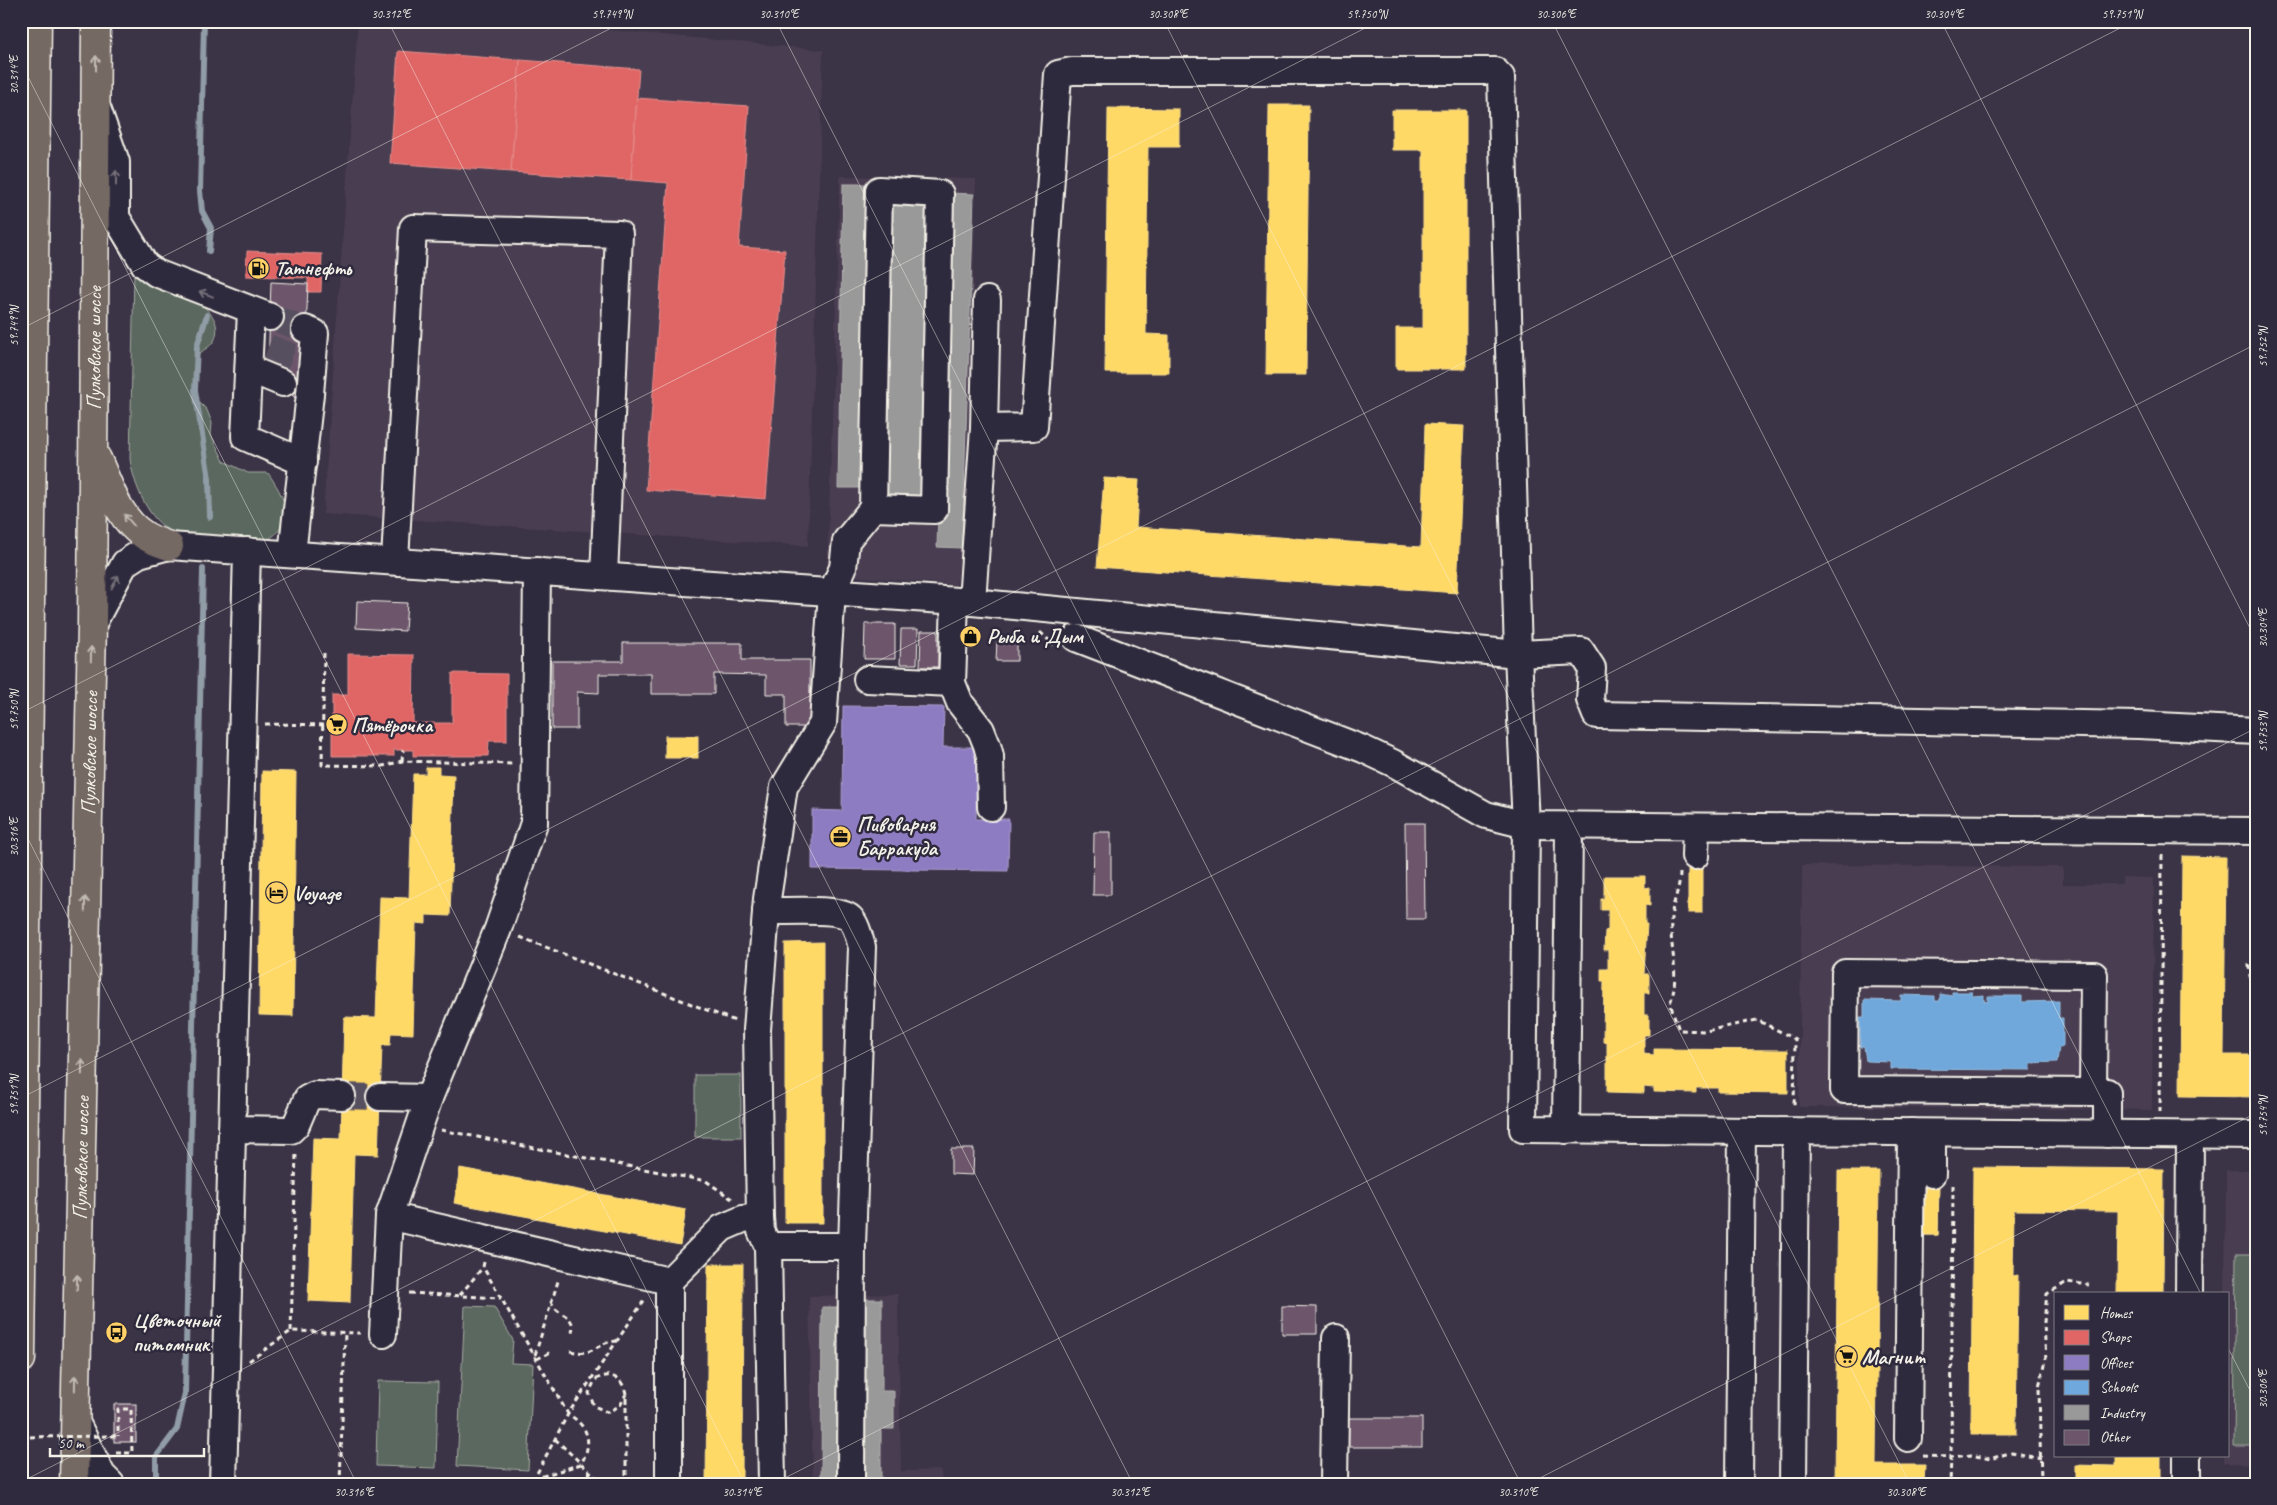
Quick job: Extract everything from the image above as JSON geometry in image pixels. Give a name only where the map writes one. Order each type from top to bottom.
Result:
[{"type":"highway","points":[[21,1359],[28,149],[36,21]]},
{"type":"highway","name":"Пулковское шоссе","points":[[74,1484],[92,625],[96,21]]},
{"type":"highway","points":[[93,451],[120,510],[129,523],[143,535],[169,546]]},
{"type":"street","points":[[984,428],[1034,427],[1058,74],[1072,71],[1495,71],[1501,77],[1518,654],[1526,825],[1523,1129],[2256,1135]]},
{"type":"street","points":[[96,105],[116,162],[116,217],[145,265],[156,273],[261,314],[259,345],[249,369],[245,436],[303,462]]},
{"type":"street","points":[[772,1484],[768,1246],[761,1231],[760,1217],[757,1030],[766,911],[784,787],[823,723],[832,592],[843,568],[846,541],[873,508],[879,190],[940,194],[934,510],[873,508]]},
{"type":"street","points":[[395,561],[413,228],[619,234],[604,576]]},
{"type":"street","points":[[987,300],[984,428],[952,683],[960,703],[981,730],[987,745],[990,756],[991,807]]},
{"type":"street","points":[[292,554],[303,462],[299,390],[315,333],[305,329]]},
{"type":"street","points":[[249,369],[299,390]]},
{"type":"street","points":[[92,625],[125,563],[139,554],[169,546],[963,602],[1518,654],[1581,650],[1592,668],[1590,700],[1596,715],[2129,725],[2256,731]]},
{"type":"street","points":[[223,1484],[246,551]]},
{"type":"street","points":[[383,1334],[389,1216],[429,1098],[498,929],[534,823],[538,571]]},
{"type":"street","points":[[1076,638],[1363,749],[1393,763],[1486,815],[1526,825],[2256,831]]},
{"type":"street","points":[[867,680],[952,683]]},
{"type":"street","points":[[1566,1130],[1569,826]]},
{"type":"street","points":[[1688,860],[1696,827]]},
{"type":"street","points":[[766,911],[837,913],[850,918],[858,932],[862,947],[852,1246],[851,1484]]},
{"type":"street","points":[[2093,1092],[2094,975],[1845,973],[1844,1090],[2093,1092],[2107,1092],[2107,1134]]},
{"type":"street","points":[[232,1129],[291,1130],[296,1126],[307,1099],[315,1095],[342,1096]]},
{"type":"street","points":[[380,1096],[429,1098]]},
{"type":"street","points":[[1739,1484],[1742,1131]]},
{"type":"street","points":[[1793,1484],[1795,1132]]},
{"type":"street","points":[[1921,1132],[1942,1178]]},
{"type":"street","points":[[1908,1438],[1921,1132]]},
{"type":"street","points":[[2189,1292],[2190,1134]]},
{"type":"street","points":[[389,1216],[669,1281]]},
{"type":"street","points":[[669,1484],[669,1281],[722,1228],[743,1219],[760,1217]]},
{"type":"street","points":[[768,1246],[852,1246]]},
{"type":"street","points":[[1334,1484],[1336,1338]]},
{"type":"street","points":[[75,1420],[102,1475],[110,1484]]},
{"type":"street","points":[[2187,1458],[2187,1484]]},
{"type":"path","points":[[324,653],[322,765],[383,766],[402,761],[535,765]]},
{"type":"path","points":[[242,723],[332,725]]},
{"type":"path","points":[[402,761],[403,750]]},
{"type":"path","points":[[2160,1134],[2162,830]]},
{"type":"path","points":[[1688,860],[1680,881],[1671,919],[1675,968],[1673,995],[1670,1003],[1679,1030],[1706,1031],[1757,1020],[1795,1039],[1795,1132]]},
{"type":"path","points":[[2256,903],[2256,927]]},
{"type":"path","points":[[498,929],[757,1030]]},
{"type":"path","points":[[2256,959],[2249,965],[2250,976],[2256,984]]},
{"type":"path","points":[[2256,1008],[2253,1023],[2256,1029]]},
{"type":"path","points":[[291,1331],[296,1126]]},
{"type":"path","points":[[420,1126],[706,1181],[760,1217]]},
{"type":"path","points":[[1942,1178],[1950,1484]]},
{"type":"path","points":[[460,1296],[483,1267],[490,1240]]},
{"type":"path","points":[[536,1358],[551,1301],[568,1258]]},
{"type":"path","points":[[483,1267],[568,1414],[579,1420],[587,1436],[587,1453],[581,1464],[556,1470],[531,1483]]},
{"type":"path","points":[[531,1483],[568,1414],[649,1293],[669,1281]]},
{"type":"path","points":[[2041,1484],[2039,1386],[2046,1361],[2044,1322],[2046,1294],[2067,1282],[2089,1285]]},
{"type":"path","points":[[385,1292],[501,1298]]},
{"type":"path","points":[[551,1301],[555,1309],[569,1318],[572,1323],[574,1328],[571,1336]]},
{"type":"path","points":[[226,1378],[291,1331],[383,1334]]},
{"type":"path","points":[[340,1484],[345,1333]]},
{"type":"path","points":[[570,1351],[588,1353],[603,1344],[617,1341]]},
{"type":"path","points":[[536,1358],[551,1352]]},
{"type":"path","points":[[589,1385],[601,1376],[608,1375],[621,1381],[626,1394],[626,1484]]},
{"type":"path","points":[[589,1385],[590,1400],[600,1410],[607,1412],[620,1406],[626,1394]]},
{"type":"path","points":[[21,1437],[118,1436],[118,1409],[132,1409],[132,1453],[114,1452]]},
{"type":"path","points":[[1908,1438],[1908,1456],[1971,1455],[1990,1459],[2012,1452],[2041,1459]]},
{"type":"path","points":[[555,1439],[603,1484]]},
{"type":"path","points":[[582,1484],[590,1472]]},
{"type":"shaded area","points":[[358,21],[514,21],[823,50],[808,546],[323,514]]},
{"type":"shaded area","points":[[840,176],[976,179],[966,549],[956,585],[827,574]]},
{"type":"shaded area","points":[[1802,865],[2063,867],[2063,884],[2122,884],[2122,877],[2154,878],[2152,1110],[1799,1107]]},
{"type":"shaded area","points":[[2226,1170],[2256,1170],[2256,1464],[2223,1463],[2223,1458],[2230,1458],[2230,1292],[2225,1292]]},
{"type":"shaded area","points":[[898,1294],[901,1471],[941,1470],[942,1484],[813,1484],[809,1296]]},
{"type":"green space","points":[[134,274],[174,289],[189,297],[203,306],[212,316],[217,328],[214,341],[195,361],[196,399],[207,410],[212,423],[211,435],[224,461],[248,473],[268,473],[280,493],[286,512],[284,520],[280,529],[273,536],[261,543],[243,539],[173,533],[156,520],[139,491],[130,459]]},
{"type":"green space","points":[[695,1075],[741,1075],[741,1137],[695,1137]]},
{"type":"green space","points":[[2236,1254],[2256,1254],[2256,1446],[2234,1446]]},
{"type":"green space","points":[[465,1306],[494,1307],[513,1340],[511,1363],[533,1364],[528,1470],[457,1466]]},
{"type":"green space","points":[[378,1381],[438,1382],[436,1468],[376,1466]]},
{"type":"building: Homes","points":[[1269,105],[1309,105],[1306,375],[1266,375]]},
{"type":"building: Homes","points":[[1108,108],[1179,109],[1179,147],[1148,147],[1146,334],[1169,335],[1169,373],[1105,373]]},
{"type":"building: Homes","points":[[1392,110],[1466,110],[1466,369],[1396,369],[1396,328],[1423,328],[1423,150],[1392,150]]},
{"type":"building: Homes","points":[[1425,424],[1464,426],[1457,593],[1097,567],[1104,478],[1139,480],[1136,527],[1421,547]]},
{"type":"building: Homes","points":[[665,736],[698,736],[698,758],[665,758]]},
{"type":"building: Homes","points":[[426,767],[439,767],[439,774],[454,775],[450,916],[426,915],[426,924],[416,923],[413,1034],[391,1033],[390,1045],[382,1045],[378,1155],[354,1154],[350,1303],[308,1301],[313,1138],[341,1139],[344,1017],[376,1018],[380,897],[409,898],[413,774],[426,774]]},
{"type":"building: Homes","name":"Voyage","points":[[262,771],[296,772],[293,1016],[259,1015]]},
{"type":"building: Homes","points":[[1688,856],[1702,856],[1702,913],[1688,913]]},
{"type":"building: Homes","points":[[2182,856],[2226,857],[2224,1055],[2256,1055],[2256,1097],[2180,1096]]},
{"type":"building: Homes","points":[[1604,876],[1645,876],[1645,888],[1650,887],[1650,906],[1645,905],[1645,924],[1647,924],[1644,974],[1649,974],[1649,993],[1644,993],[1644,1015],[1649,1015],[1649,1035],[1644,1035],[1644,1054],[1654,1055],[1654,1049],[1788,1050],[1788,1093],[1718,1092],[1718,1088],[1696,1088],[1696,1093],[1654,1092],[1654,1088],[1644,1087],[1644,1093],[1607,1092],[1607,1042],[1603,1042],[1604,981],[1601,981],[1601,969],[1608,969],[1608,950],[1604,950],[1605,931],[1608,930],[1608,910],[1601,910],[1601,899],[1604,899]]},
{"type":"building: Homes","points":[[823,942],[823,1223],[785,1223],[785,943]]},
{"type":"building: Homes","points":[[1973,1167],[2164,1169],[2163,1292],[2117,1292],[2118,1211],[2014,1210],[2013,1276],[2018,1275],[2016,1434],[1971,1434]]},
{"type":"building: Homes","points":[[460,1168],[686,1210],[680,1245],[454,1203]]},
{"type":"building: Homes","points":[[1838,1171],[1879,1171],[1876,1465],[1925,1465],[1924,1484],[1835,1484]]},
{"type":"building: Homes","points":[[1925,1174],[1939,1174],[1938,1235],[1924,1235]]},
{"type":"building: Homes","points":[[1925,1174],[1939,1174],[1938,1235],[1924,1235]]},
{"type":"building: Homes","points":[[708,1264],[743,1264],[742,1484],[706,1484]]},
{"type":"building: Homes","points":[[2116,1458],[2161,1458],[2161,1484],[2075,1484],[2075,1465],[2116,1466]]},
{"type":"building: Shops","points":[[398,51],[520,60],[511,172],[390,163]]},
{"type":"building: Shops","points":[[520,60],[639,69],[631,180],[511,172]]},
{"type":"building: Shops","points":[[637,98],[749,106],[739,247],[785,250],[766,499],[646,490],[668,183],[631,180]]},
{"type":"building: Shops","points":[[247,251],[322,254],[321,292],[308,292],[308,278],[246,276]]},
{"type":"building: Shops","points":[[348,654],[414,655],[413,723],[452,723],[452,673],[507,674],[507,741],[489,741],[488,756],[413,756],[413,750],[394,750],[394,756],[332,756],[332,695],[348,695]]},
{"type":"building: Offices","points":[[843,706],[944,707],[943,747],[977,747],[976,819],[1009,819],[1008,871],[812,869],[812,810],[842,811]]},
{"type":"building: Schools","points":[[1952,992],[1972,992],[1972,996],[1984,995],[1984,1001],[1988,1002],[1988,996],[2022,996],[2022,1002],[2059,1001],[2059,1018],[2063,1018],[2063,1047],[2059,1047],[2057,1062],[2031,1063],[2031,1070],[1891,1069],[1891,1062],[1866,1061],[1864,1047],[1860,1047],[1860,1017],[1864,1017],[1864,1000],[1901,1001],[1901,995],[1935,996],[1935,1001],[1940,1001],[1940,994],[1952,996]]},
{"type":"building: Industry","points":[[843,184],[866,184],[862,488],[838,488]]},
{"type":"building: Industry","points":[[948,193],[974,194],[962,548],[937,547]]},
{"type":"building: Industry","points":[[890,204],[927,204],[924,496],[887,496]]},
{"type":"building: Industry","points":[[861,1299],[882,1299],[882,1391],[894,1391],[894,1429],[881,1429],[881,1484],[860,1484]]},
{"type":"building: Industry","points":[[822,1307],[842,1307],[841,1484],[821,1484]]},
{"type":"building: Other","points":[[271,282],[308,284],[303,407],[268,368]]},
{"type":"building: Other","points":[[357,601],[407,603],[405,631],[356,628]]},
{"type":"building: Other","points":[[865,624],[895,624],[895,659],[864,659]]},
{"type":"building: Other","points":[[901,629],[918,629],[917,664],[900,664]]},
{"type":"building: Other","points":[[921,631],[938,631],[938,667],[920,667]]},
{"type":"building: Other","points":[[997,640],[1017,640],[1017,661],[996,661]]},
{"type":"building: Other","points":[[623,643],[742,643],[742,660],[810,660],[810,727],[786,727],[786,694],[766,694],[766,675],[714,674],[714,694],[651,694],[651,674],[599,674],[599,693],[577,692],[577,729],[552,729],[552,661],[623,661]]},
{"type":"building: Other","points":[[1405,823],[1424,823],[1425,919],[1406,919]]},
{"type":"building: Other","points":[[1094,832],[1111,832],[1111,895],[1093,895]]},
{"type":"building: Other","points":[[951,1149],[974,1149],[973,1175],[951,1174]]},
{"type":"building: Other","points":[[1282,1306],[1317,1307],[1317,1334],[1282,1334]]},
{"type":"building: Other","points":[[114,1404],[136,1404],[136,1442],[114,1442]]},
{"type":"building: Other","points":[[1346,1418],[1422,1418],[1422,1447],[1346,1447]]},
{"type":"waterway","points":[[204,21],[200,191],[202,211],[211,228],[209,251]]},
{"type":"waterway","points":[[207,315],[197,346],[195,390],[209,479],[210,517]]},
{"type":"waterway","points":[[156,1475],[156,1457],[177,1429],[185,1393],[203,569]]},
{"type":"tunnel","points":[[270,317],[305,329]]},
{"type":"tunnel","points":[[268,347],[304,361]]},
{"type":"tunnel","points":[[342,1096],[380,1097]]},
{"type":"place","name":"Татнефть","points":[[259,268]]},
{"type":"place","name":"Рыба и Дым","points":[[971,636]]},
{"type":"place","name":"Пятёрочка","points":[[336,725]]},
{"type":"place","name":"Пивоварня Барракуда","points":[[841,836]]},
{"type":"place","name":"Voyage","points":[[277,893]]},
{"type":"place","name":"Цветочный питомник","points":[[117,1332]]},
{"type":"place","name":"Магнит","points":[[1846,1357]]}]
